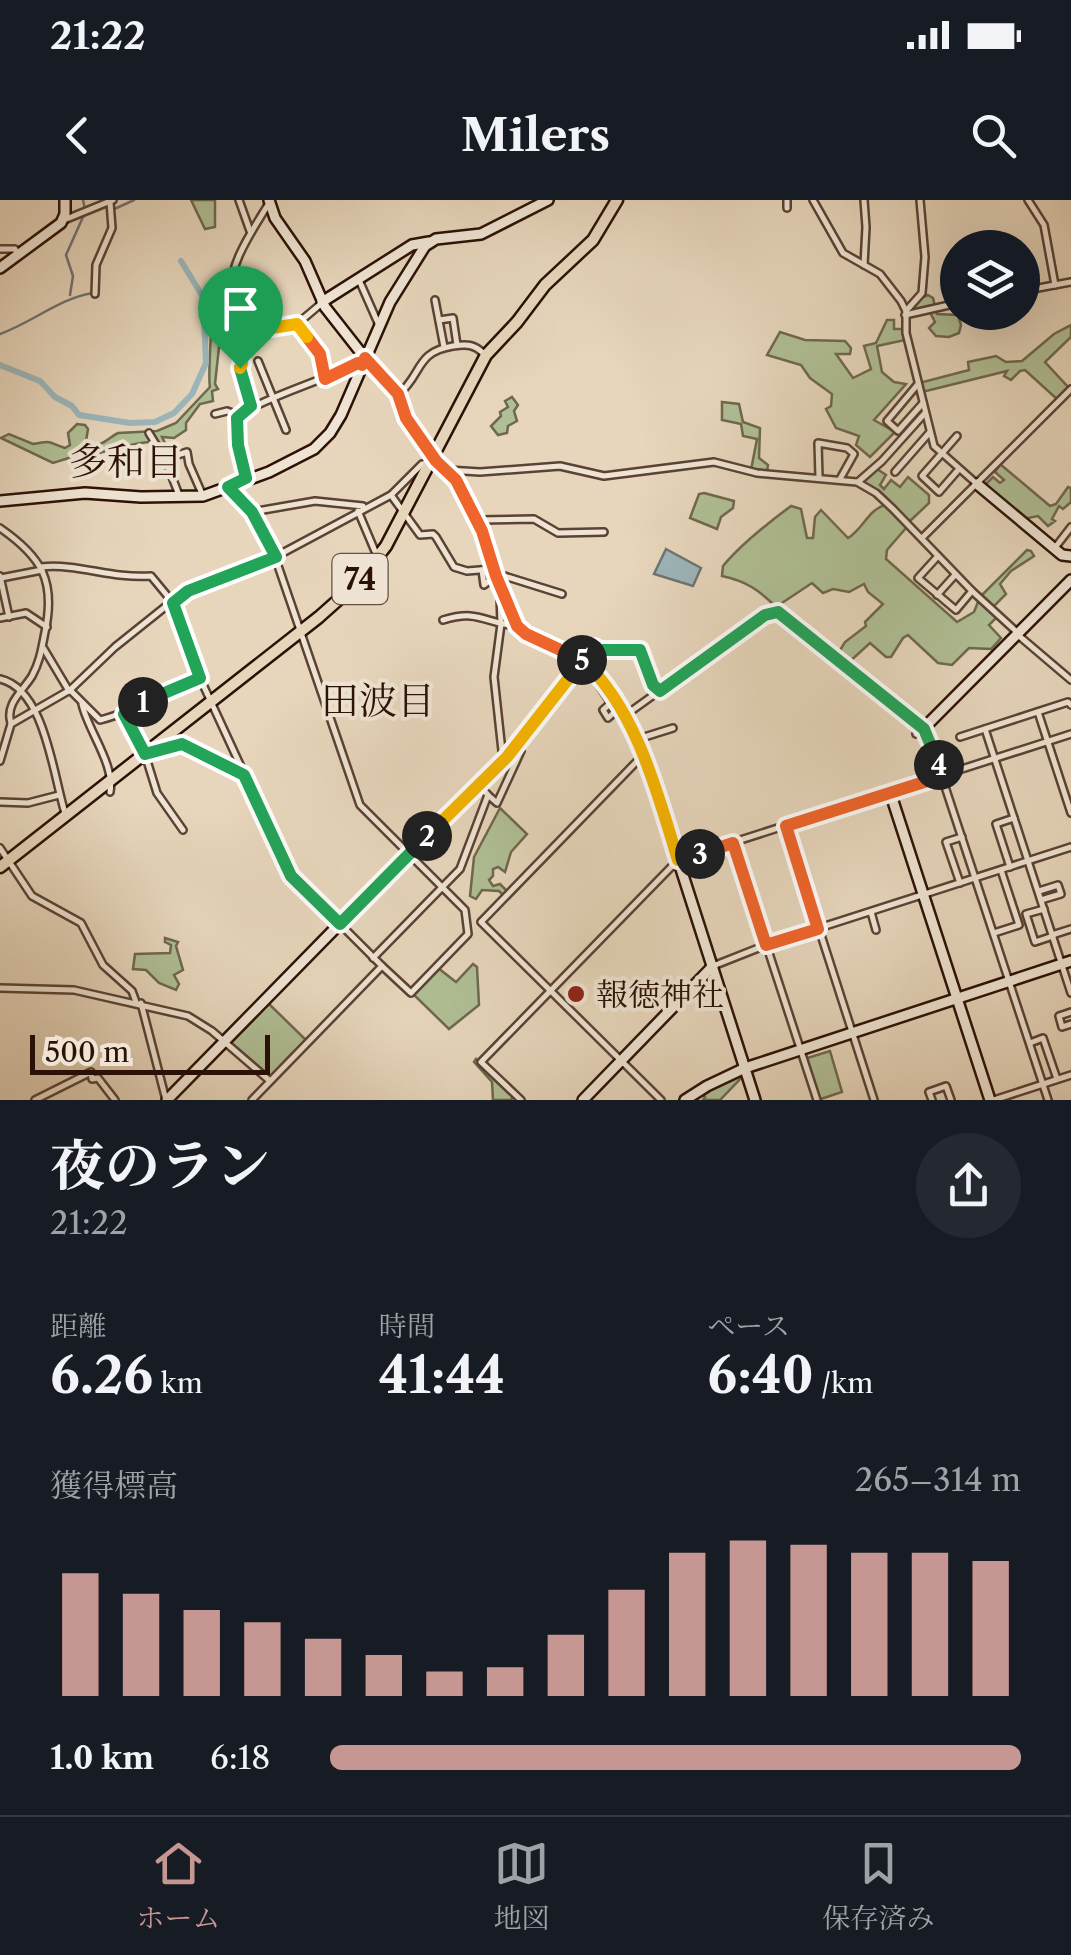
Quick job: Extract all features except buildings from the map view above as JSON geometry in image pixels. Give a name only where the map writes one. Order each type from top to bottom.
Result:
[{"type":"main road","name":"74","points":[[4,864],[110,786],[340,600],[378,558],[486,355],[545,285],[594,240],[616,200]]},
{"type":"street","points":[[64,200],[64,220]]},
{"type":"street","points":[[239,200],[250,232]]},
{"type":"street","points":[[270,200],[250,232],[230,292],[272,328],[297,324],[322,302],[412,245],[481,234],[548,200]]},
{"type":"street","points":[[270,200],[275,218],[305,261],[322,302],[364,362],[398,394],[406,418],[430,459],[456,480],[476,520],[492,572],[517,626],[583,660],[638,739],[755,1100]]},
{"type":"street","points":[[787,200],[787,208]]},
{"type":"street","points":[[813,200],[838,246],[885,278],[906,312],[934,446],[1062,555],[1071,556]]},
{"type":"street","points":[[864,200],[864,265]]},
{"type":"street","points":[[906,312],[922,292],[925,257],[920,200]]},
{"type":"street","points":[[1028,200],[1044,225],[1055,285]]},
{"type":"street","points":[[0,268],[64,220],[111,201],[112,228],[96,265],[94,294]]},
{"type":"street","points":[[0,501],[84,493],[203,496],[269,472],[322,442],[340,415],[393,294],[429,242]]},
{"type":"street","points":[[0,248],[15,249],[18,256]]},
{"type":"street","points":[[360,280],[380,328]]},
{"type":"street","points":[[1040,288],[1071,282]]},
{"type":"street","points":[[435,300],[444,348]]},
{"type":"street","points":[[906,312],[940,306]]},
{"type":"street","points":[[251,406],[239,374],[242,364],[237,332],[255,315]]},
{"type":"street","points":[[439,320],[453,318],[457,345]]},
{"type":"street","points":[[297,324],[320,354],[325,379]]},
{"type":"street","points":[[398,394],[429,353],[473,344],[486,355]]},
{"type":"street","points":[[258,360],[286,430]]},
{"type":"street","points":[[238,416],[274,396],[364,362]]},
{"type":"street","points":[[918,384],[887,421],[898,431],[923,402]]},
{"type":"street","points":[[922,538],[1071,389]]},
{"type":"street","points":[[214,414],[228,412],[238,416]]},
{"type":"street","points":[[857,482],[926,413]]},
{"type":"street","points":[[238,416],[238,445],[246,478]]},
{"type":"street","points":[[895,472],[930,432]]},
{"type":"street","points":[[149,434],[165,459],[180,498]]},
{"type":"street","points":[[957,436],[922,476],[937,495],[959,469]]},
{"type":"street","points":[[820,478],[818,443],[847,448],[854,454],[840,480]]},
{"type":"street","points":[[165,459],[188,452],[203,496]]},
{"type":"street","points":[[252,512],[315,501],[366,506],[391,495],[430,459]]},
{"type":"street","points":[[448,470],[480,472],[560,466],[604,476],[714,462],[750,472],[857,482],[876,493],[972,591],[1071,680]]},
{"type":"street","points":[[228,487],[252,512],[276,557],[360,805],[475,923],[661,1100]]},
{"type":"street","points":[[391,495],[420,535],[434,534],[454,568],[492,572],[562,594]]},
{"type":"street","points":[[7,722],[69,690],[188,591],[276,557],[356,507]]},
{"type":"street","points":[[356,507],[378,558]]},
{"type":"street","points":[[476,520],[534,519],[558,533],[604,532]]},
{"type":"street","points":[[1054,548],[1071,527]]},
{"type":"street","points":[[0,528],[30,552],[41,568],[48,580],[50,610],[44,649],[9,709],[0,761]]},
{"type":"street","points":[[938,556],[918,578],[956,610],[972,591]]},
{"type":"street","points":[[48,580],[54,566]]},
{"type":"street","points":[[9,617],[1,577],[54,566],[118,577],[151,576],[172,605],[200,678],[291,876],[411,992],[644,754]]},
{"type":"street","points":[[937,595],[956,574]]},
{"type":"street","points":[[920,731],[1071,580]]},
{"type":"street","points":[[502,592],[495,690],[502,752],[507,757]]},
{"type":"street","points":[[618,709],[660,691],[765,615],[775,612],[920,731],[930,741],[943,776],[1048,1100]]},
{"type":"street","points":[[0,618],[26,613],[47,628]]},
{"type":"street","points":[[443,620],[476,614],[517,626]]},
{"type":"street","points":[[0,848],[4,864],[32,896],[80,923],[108,974],[132,991],[166,1100],[408,854],[484,790],[595,647],[640,650],[653,685],[660,691]]},
{"type":"street","points":[[44,649],[69,690],[97,719],[124,714],[158,694],[200,678]]},
{"type":"street","points":[[0,679],[22,689],[36,709],[66,816]]},
{"type":"street","points":[[82,700],[110,786]]},
{"type":"street","points":[[960,737],[1071,704]]},
{"type":"street","points":[[1038,712],[1071,813]]},
{"type":"street","points":[[124,714],[145,754],[157,793],[183,830]]},
{"type":"street","points":[[638,739],[674,728]]},
{"type":"street","points":[[985,730],[1052,935],[1066,963],[1071,993]]},
{"type":"street","points":[[517,1099],[482,1062],[678,860],[1071,734]]},
{"type":"street","points":[[145,754],[182,744],[244,775]]},
{"type":"street","points":[[484,790],[497,803],[521,751],[517,746]]},
{"type":"street","points":[[374,958],[462,865],[484,790]]},
{"type":"street","points":[[890,792],[992,1100],[1071,1075]]},
{"type":"street","points":[[0,802],[28,802],[60,795]]},
{"type":"street","points":[[1010,867],[996,824],[1014,818]]},
{"type":"street","points":[[786,826],[874,1100]]},
{"type":"street","points":[[960,883],[946,842],[962,837]]},
{"type":"street","points":[[733,843],[817,1100]]},
{"type":"street","points":[[583,1100],[713,966],[766,945],[1071,847]]},
{"type":"street","points":[[994,933],[1019,925],[1001,870]]},
{"type":"street","points":[[1038,891],[1058,884],[1062,894],[1042,900]]},
{"type":"street","points":[[1044,909],[1026,914],[1035,942],[1071,929]]},
{"type":"street","points":[[871,912],[876,930]]},
{"type":"street","points":[[685,1100],[745,1068],[1066,963]]},
{"type":"street","points":[[252,1100],[382,966]]},
{"type":"street","points":[[0,988],[74,990],[188,1016],[225,1041],[270,1081]]},
{"type":"street","points":[[1071,1012],[1059,1016],[1062,1027],[1071,1024]]},
{"type":"street","points":[[1030,1042],[1043,1038],[1057,1079]]},
{"type":"street","points":[[36,1100],[90,1072],[92,1080],[98,1078],[115,1100]]},
{"type":"street","points":[[932,1100],[929,1092],[946,1086],[950,1100]]},
{"type":"green space","points":[[191,200],[215,200],[215,227],[205,229]]},
{"type":"green space","points":[[216,287],[228,287],[228,294],[236,303],[227,314],[220,313],[220,331],[224,339],[232,338],[235,347],[219,347],[215,384],[218,389],[212,391],[213,401],[200,404],[186,423],[186,430],[174,438],[162,437],[171,455],[165,458],[152,442],[53,463],[1,438],[9,434],[33,444],[47,442],[65,448],[70,445],[68,433],[77,424],[88,429],[86,441],[96,444],[118,433],[157,431],[176,423],[210,387]]},
{"type":"green space","points":[[921,298],[933,298],[940,314],[940,330],[960,330],[959,333],[936,336],[929,328],[935,322],[927,307],[909,312]]},
{"type":"green space","points":[[887,320],[894,320],[894,329],[904,329],[905,340],[877,346],[882,372],[894,382],[906,384],[874,420],[895,432],[870,457],[856,445],[859,436],[836,428],[826,409],[831,406],[832,394],[810,378],[801,365],[767,355],[780,332],[805,340],[845,341],[851,348],[850,354],[836,354],[853,378],[871,369],[864,346],[876,343]]},
{"type":"green space","points":[[1071,325],[1071,337],[1045,362],[1069,388],[1058,400],[1025,370],[1011,380],[1004,376],[1007,371],[922,392],[919,383],[969,370],[968,362],[996,356],[1006,362],[1022,361]]},
{"type":"green space","points":[[512,397],[518,405],[514,411],[517,421],[508,426],[507,433],[498,435],[491,426],[508,407],[505,401]]},
{"type":"green space","points":[[722,402],[739,404],[743,422],[760,428],[759,458],[768,465],[767,472],[751,470],[757,439],[743,436],[741,424],[722,420]]},
{"type":"green space","points":[[1000,464],[1050,506],[1068,487],[1071,502],[1063,509],[1059,506],[1052,519],[1055,521],[1048,526],[1038,516],[1023,519],[984,486],[993,477],[1000,483],[1004,480],[995,472]]},
{"type":"green space","points":[[874,467],[886,475],[880,485],[884,489],[891,480],[900,487],[908,477],[929,495],[929,503],[907,520],[860,482]]},
{"type":"green space","points":[[699,494],[734,501],[717,529],[690,518]]},
{"type":"green space","points":[[885,505],[906,528],[887,550],[886,559],[957,622],[974,612],[980,597],[1027,550],[1031,551],[1034,556],[1011,571],[1000,584],[1006,594],[991,609],[997,617],[989,625],[1001,638],[991,649],[969,648],[952,665],[938,663],[908,635],[891,657],[870,643],[847,664],[837,655],[883,604],[864,584],[849,592],[833,589],[823,593],[812,583],[776,607],[752,587],[722,576],[723,566],[738,550],[791,506],[801,509],[807,538],[813,538],[815,517],[821,510],[848,538]]},
{"type":"green space","points":[[500,808],[527,834],[511,852],[505,872],[498,867],[493,869],[489,880],[493,886],[500,884],[507,891],[503,895],[482,890],[476,899],[470,896],[474,857]]},
{"type":"green space","points":[[165,938],[178,942],[183,970],[174,975],[179,984],[176,990],[159,983],[146,970],[133,969],[135,954],[170,953],[171,945]]},
{"type":"green space","points":[[473,964],[477,967],[479,1005],[449,1029],[412,993],[438,968],[456,982]]},
{"type":"green space","points":[[268,1003],[307,1041],[268,1077],[229,1043]]},
{"type":"green space","points":[[830,1051],[842,1092],[818,1100],[804,1059]]},
{"type":"green space","points":[[476,1059],[513,1096],[511,1100],[493,1100],[492,1082],[474,1062]]},
{"type":"green space","points":[[741,1073],[744,1075],[720,1100],[703,1100],[702,1094]]},
{"type":"water","points":[[666,549],[701,568],[693,586],[654,574]]},
{"type":"waterway","points":[[83,200],[85,209]]},
{"type":"waterway","points":[[110,211],[134,200]]},
{"type":"waterway","points":[[70,295],[73,276],[66,255],[83,217]]},
{"type":"waterway","points":[[0,365],[40,381],[79,415],[130,423],[155,422],[174,413],[192,394],[206,363],[203,297],[181,261]]},
{"type":"waterway","points":[[93,285],[94,268]]},
{"type":"waterway","points":[[0,334],[69,300],[93,293]]},
{"type":"place","name":"報徳神社","points":[[576,994]]},
{"type":"district","name":"多和目","points":[[126,461]]},
{"type":"district","name":"田波目","points":[[378,700]]},
{"type":"route","points":[[240,368],[237,332],[255,315],[272,328],[297,324],[320,354],[325,379],[358,363],[362,365],[365,358],[398,394],[406,418],[436,461],[456,480],[482,531],[514,620],[526,634],[583,660],[595,647],[640,650],[653,685],[660,691],[765,615],[778,612],[924,729],[943,776],[786,826],[818,929],[766,945],[733,843],[678,860],[641,744],[583,660],[507,757],[340,924],[291,876],[244,775],[182,744],[145,754],[124,714],[158,694],[200,678],[172,605],[180,596],[276,557],[252,512],[228,487],[246,478],[238,445],[237,418],[251,406],[240,368]]}]
